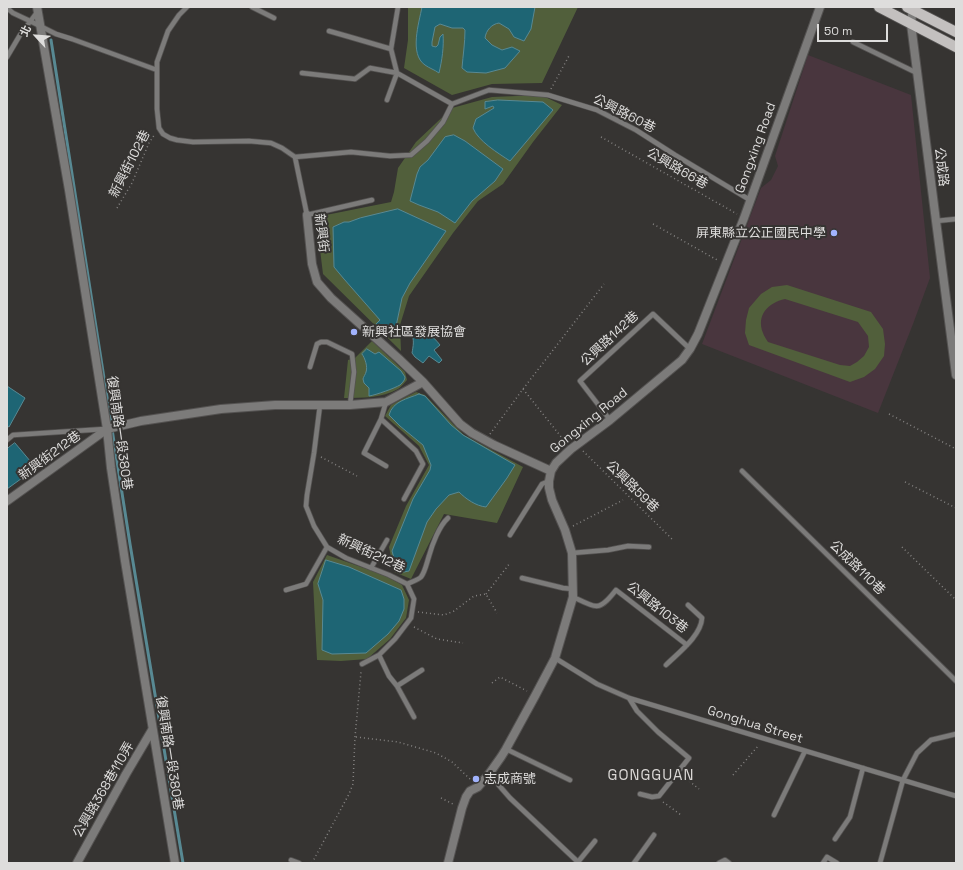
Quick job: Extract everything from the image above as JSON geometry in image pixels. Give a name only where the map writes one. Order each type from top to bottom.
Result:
[{"type":"main road","points":[[879,7],[956,47]]},
{"type":"main road","points":[[911,8],[956,32]]},
{"type":"street","name":"Gongxing Road","points":[[448,863],[466,797],[470,791],[478,787],[489,774],[536,696],[554,658],[573,593],[572,553],[565,530],[552,500],[549,488],[551,471],[556,464],[574,447],[610,420],[682,360],[690,349],[698,334],[744,218],[820,7]]},
{"type":"street","name":"公成路","points":[[911,8],[911,24],[917,73],[956,375]]},
{"type":"street","name":"復興南路一段380巷","points":[[37,9],[70,190],[107,429],[113,484],[152,730],[175,863]]},
{"type":"street","name":"新興街","points":[[307,215],[312,264],[317,282],[331,298],[423,382],[460,424],[472,433],[551,471]]},
{"type":"street","name":"新興街212巷","points":[[7,501],[107,429],[141,421],[221,409],[275,405],[350,405],[386,402],[423,382]]},
{"type":"street","name":"公興路368巷110弄","points":[[77,863],[152,730]]},
{"type":"lane","points":[[186,7],[168,31],[157,62],[157,109],[159,128],[163,134],[170,138],[193,142],[249,140],[271,143],[282,148],[295,157],[351,152],[390,156],[411,155],[427,141],[443,122],[452,104],[397,73],[370,68],[355,79],[302,73]]},
{"type":"lane","points":[[252,7],[274,18]]},
{"type":"lane","points":[[387,100],[397,73],[391,49],[398,7]]},
{"type":"lane","points":[[7,8],[40,27],[56,34],[72,38],[157,70]]},
{"type":"lane","points":[[7,57],[37,9]]},
{"type":"lane","points":[[329,30],[350,38],[391,49]]},
{"type":"lane","points":[[853,42],[917,73]]},
{"type":"lane","name":"公興路60巷","points":[[452,104],[489,90],[548,94],[597,110],[630,127],[750,200]]},
{"type":"lane","name":"新興街","points":[[295,157],[307,215]]},
{"type":"lane","points":[[307,215],[372,200]]},
{"type":"lane","points":[[936,221],[956,220]]},
{"type":"lane","name":"公興路142巷","points":[[610,420],[580,381],[653,314],[690,349]]},
{"type":"lane","points":[[310,367],[317,344],[321,342],[326,342],[352,354],[354,372],[350,405]]},
{"type":"lane","points":[[386,402],[382,419],[364,453],[386,466]]},
{"type":"lane","name":"新興街212巷","points":[[320,405],[306,506],[314,526],[327,546],[346,558],[408,584],[414,599],[411,618],[395,639],[379,655],[362,664]]},
{"type":"lane","points":[[382,419],[416,451],[423,464],[404,499]]},
{"type":"lane","points":[[7,440],[13,435],[107,429]]},
{"type":"lane","name":"公成路110巷","points":[[742,471],[956,681]]},
{"type":"lane","points":[[510,535],[542,484],[549,481]]},
{"type":"lane","points":[[408,584],[422,576],[434,542],[444,521],[448,518]]},
{"type":"lane","points":[[371,568],[388,540]]},
{"type":"lane","points":[[286,590],[306,584],[327,546]]},
{"type":"lane","points":[[572,553],[608,550],[628,546],[648,547]]},
{"type":"lane","points":[[522,578],[563,588],[573,593]]},
{"type":"lane","name":"公興路103巷","points":[[573,593],[587,603],[597,606],[603,604],[616,590],[687,645]]},
{"type":"lane","points":[[666,665],[687,645],[702,623],[702,618],[688,605]]},
{"type":"lane","points":[[379,655],[389,676],[397,686],[414,718]]},
{"type":"lane","name":"Gonghua Street","points":[[554,658],[597,684],[630,698],[956,796]]},
{"type":"lane","points":[[397,686],[422,670]]},
{"type":"lane","points":[[630,698],[637,712],[689,758],[659,796],[652,797],[640,794]]},
{"type":"lane","points":[[880,863],[903,780],[917,753],[931,740],[956,734]]},
{"type":"lane","points":[[506,748],[570,780]]},
{"type":"lane","points":[[774,815],[805,751]]},
{"type":"lane","points":[[835,839],[850,817],[863,768]]},
{"type":"lane","points":[[489,774],[510,798],[578,863],[595,841]]},
{"type":"lane","points":[[634,863],[654,835]]},
{"type":"lane","points":[[823,863],[827,857],[837,863]]},
{"type":"lane","points":[[291,860],[299,863]]},
{"type":"lane","points":[[719,863],[725,860],[729,863]]},
{"type":"path","points":[[548,94],[570,54]]},
{"type":"path","name":"新興街102巷","points":[[117,208],[132,183],[149,143],[159,128]]},
{"type":"path","name":"公興路66巷","points":[[601,137],[744,218]]},
{"type":"path","points":[[653,224],[725,264]]},
{"type":"path","points":[[486,440],[523,389],[604,284]]},
{"type":"path","name":"公興路59巷","points":[[523,389],[574,447],[674,541]]},
{"type":"path","points":[[888,414],[956,449]]},
{"type":"path","points":[[314,453],[357,476]]},
{"type":"path","points":[[905,482],[956,508]]},
{"type":"path","points":[[565,530],[623,500]]},
{"type":"path","points":[[902,547],[956,600]]},
{"type":"path","points":[[412,611],[444,615],[454,611],[474,596],[486,594],[510,562]]},
{"type":"path","points":[[486,594],[497,614]]},
{"type":"path","points":[[407,623],[436,639],[463,643]]},
{"type":"path","points":[[312,863],[353,784],[355,737],[362,664]]},
{"type":"path","points":[[492,683],[500,677],[536,696]]},
{"type":"path","points":[[355,737],[398,742],[436,753],[452,762],[478,787]]},
{"type":"path","points":[[733,775],[764,739]]},
{"type":"path","points":[[678,772],[699,789]]},
{"type":"path","points":[[659,796],[666,804],[681,815]]},
{"type":"path","points":[[441,798],[462,808]]},
{"type":"shaded area","name":"屏東縣立公正國民中學","points":[[808,55],[911,95],[930,278],[878,413],[702,344],[761,188],[771,180],[778,166],[775,156]]},
{"type":"green space","points":[[408,7],[578,7],[542,83],[492,84],[452,95],[404,68],[408,40]]},
{"type":"green space","points":[[541,95],[562,105],[503,184],[478,201],[453,233],[409,296],[400,325],[401,351],[323,274],[316,217],[391,202],[398,168],[416,142],[452,108],[492,97]]},
{"type":"green space","points":[[787,285],[871,312],[883,329],[885,344],[884,356],[875,369],[864,377],[850,382],[749,345],[745,333],[749,308],[761,294],[772,287]],"holes":[[[785,299],[858,322],[868,336],[869,347],[864,356],[850,366],[840,365],[768,342],[761,327],[762,315],[765,311],[773,303]]]},
{"type":"green space","points":[[372,341],[405,372],[407,380],[398,389],[379,396],[344,398],[348,360],[355,358]]},
{"type":"green space","points":[[416,392],[425,395],[464,435],[523,467],[497,523],[444,514],[411,579],[394,572],[389,547],[406,506],[429,465],[419,446],[385,416],[391,405]]},
{"type":"green space","points":[[327,555],[384,575],[402,585],[409,600],[406,618],[390,639],[367,659],[341,661],[317,660],[313,582]]},
{"type":"water","points":[[422,7],[535,7],[531,29],[524,41],[514,37],[509,29],[499,23],[488,30],[485,38],[492,45],[502,50],[512,47],[520,51],[505,68],[486,73],[467,72],[462,68],[465,35],[465,30],[463,28],[452,28],[440,24],[435,27],[432,46],[436,47],[438,45],[440,37],[443,34],[439,73],[425,65],[417,54],[416,38]]},
{"type":"water","points":[[498,100],[543,102],[553,110],[510,161],[479,138],[473,128],[476,119],[494,108],[493,106],[485,109],[485,102]]},
{"type":"water","points":[[454,135],[465,141],[503,169],[495,181],[472,201],[455,223],[438,212],[410,201],[420,167],[428,160],[445,137]]},
{"type":"water","points":[[398,209],[446,231],[410,283],[402,298],[395,331],[390,336],[376,324],[380,320],[334,267],[333,227],[344,222]]},
{"type":"water","points":[[414,326],[422,329],[440,345],[434,350],[442,360],[439,363],[429,356],[423,363],[412,353],[413,340],[411,333]]},
{"type":"water","points":[[367,349],[375,354],[379,352],[401,371],[405,377],[404,381],[400,385],[369,396],[369,388],[364,383],[363,379],[367,368],[362,354]]},
{"type":"water","points":[[7,386],[25,398],[9,427],[7,426]]},
{"type":"water","points":[[419,394],[425,396],[451,425],[463,435],[515,465],[486,507],[471,502],[459,492],[449,495],[436,509],[427,522],[409,571],[404,572],[397,569],[392,551],[413,499],[430,470],[431,465],[423,445],[389,415],[391,410],[397,404],[405,399]]},
{"type":"water","points":[[15,443],[36,468],[7,489],[7,449]]},
{"type":"water","points":[[326,560],[349,567],[401,590],[404,599],[404,609],[399,621],[388,634],[366,653],[332,654],[322,650],[323,600],[318,584]]},
{"type":"waterway","points":[[51,40],[130,544],[183,863]]},
{"type":"place","name":"屏東縣立公正國民中學","points":[[834,233]]},
{"type":"place","name":"新興社區發展協會","points":[[354,332]]},
{"type":"place","name":"志成商號","points":[[476,779]]},
{"type":"district","name":"GONGGUAN","points":[[651,776]]}]
